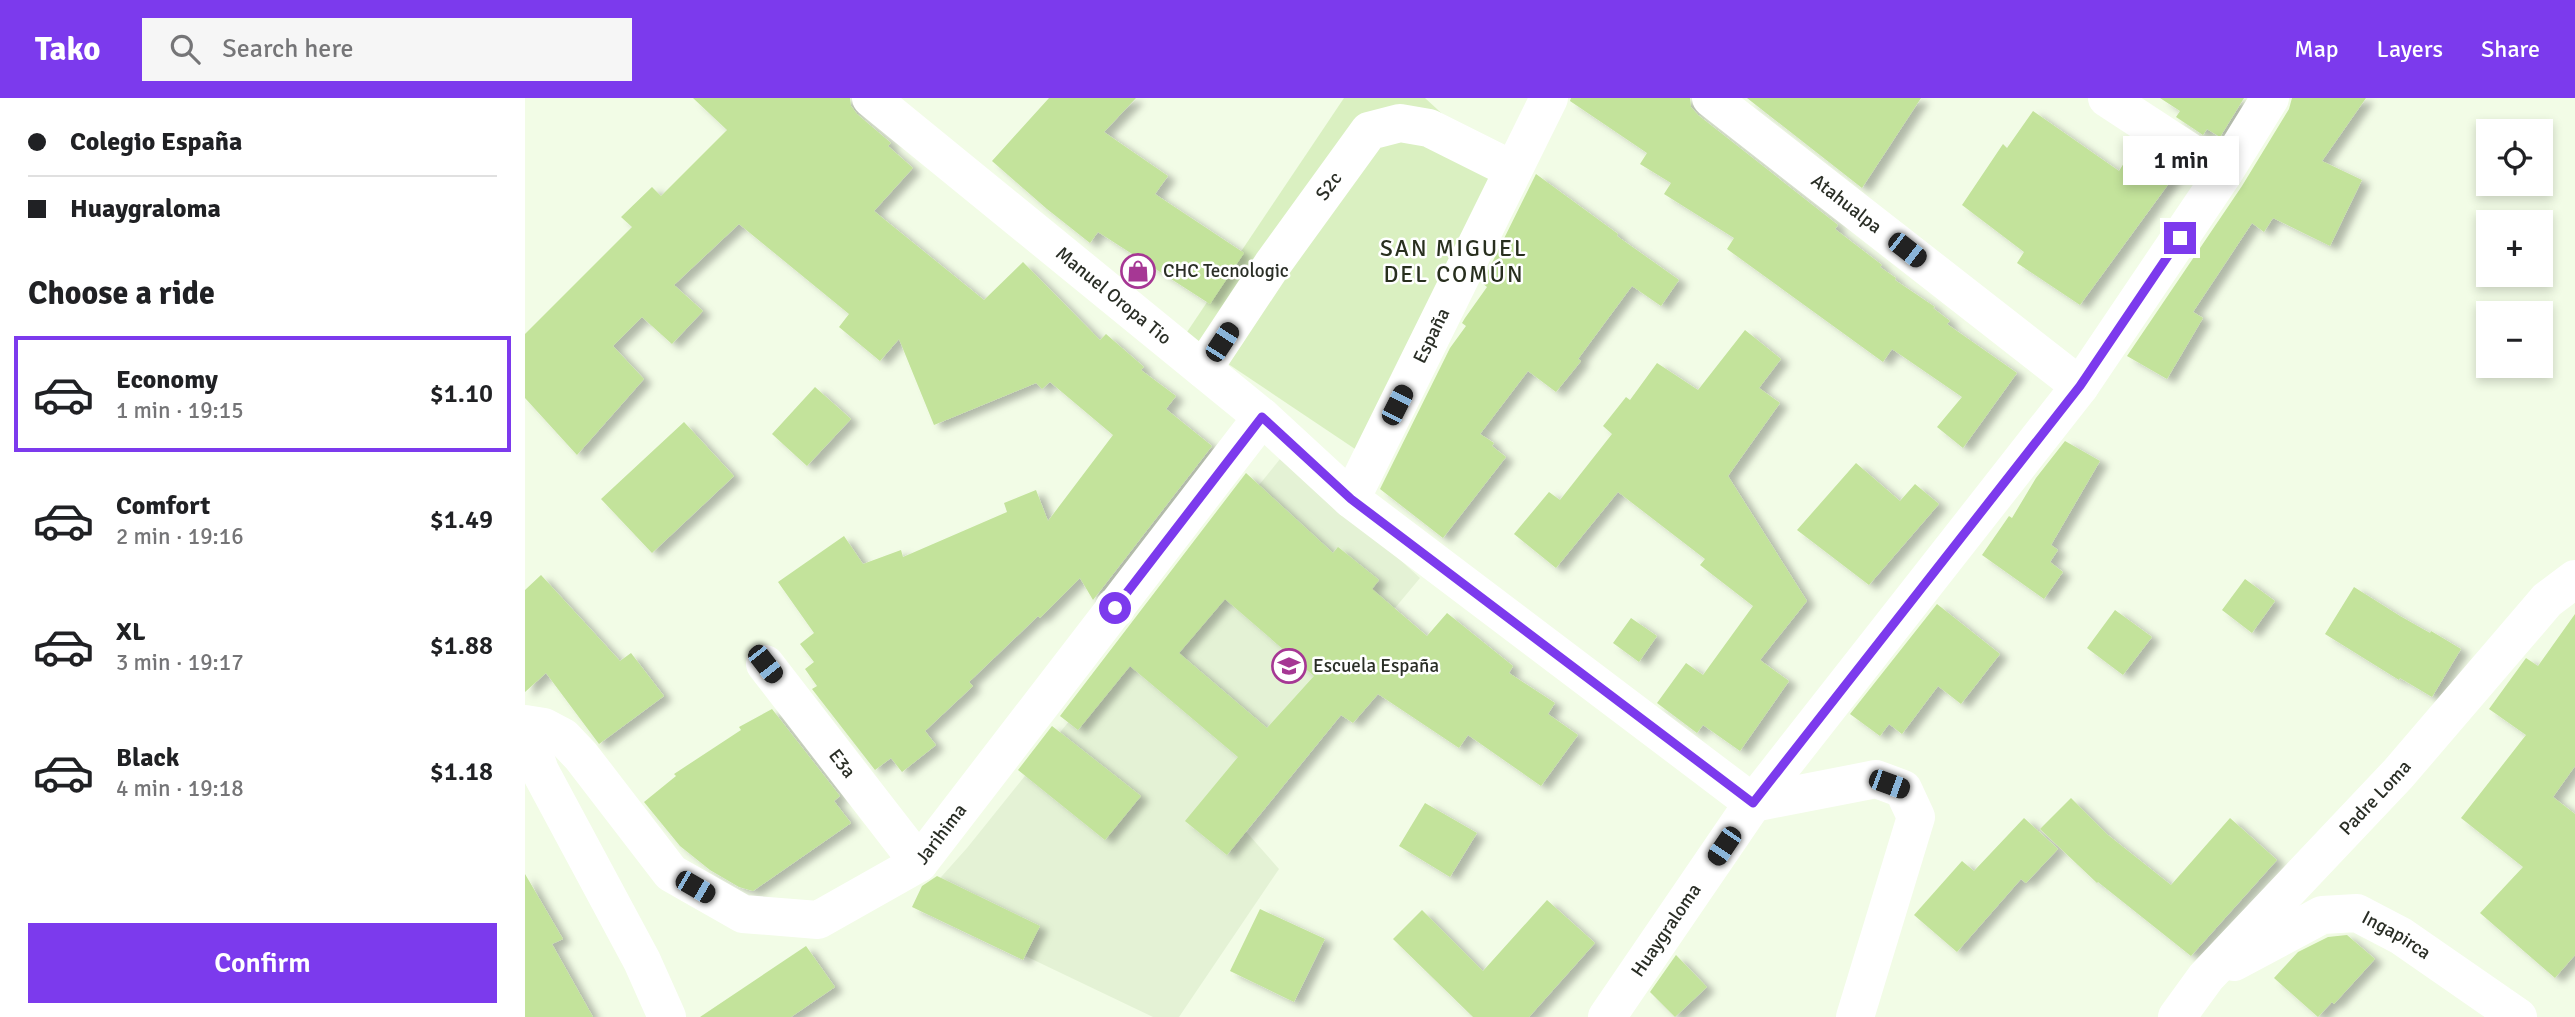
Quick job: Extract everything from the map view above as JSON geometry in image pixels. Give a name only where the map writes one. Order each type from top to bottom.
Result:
[{"type":"street","name":"Manuel Oropa Tio","points":[[871,98],[1262,417],[1351,499],[1753,803]]},
{"type":"street","name":"España","points":[[1351,499],[1549,98]]},
{"type":"street","name":"Atahualpa","points":[[1711,98],[2080,386]]},
{"type":"street","points":[[2107,98],[2223,174]]},
{"type":"street","name":"Huaygraloma","points":[[1607,1017],[1753,803],[2080,386],[2223,174],[2270,98]]},
{"type":"street","name":"S2c","points":[[1203,369],[1272,265],[1369,131],[1400,123],[1429,128],[1513,170]]},
{"type":"street","name":"Jarihima","points":[[667,1017],[642,961],[540,771],[525,726],[544,727],[562,737],[582,756],[671,873],[743,914],[818,920],[919,863],[1262,417]]},
{"type":"street","name":"Padre Loma","points":[[2177,1017],[2206,977],[2398,774],[2547,600],[2575,579]]},
{"type":"street","name":"E3a","points":[[765,664],[919,863]]},
{"type":"street","points":[[1753,803],[1876,779],[1903,789],[1916,817],[1855,1017]]},
{"type":"street","name":"Ingapirca","points":[[2160,1017],[2206,977],[2322,915],[2357,913],[2401,936],[2518,1017]]},
{"type":"shaded area","points":[[1344,98],[1425,98],[1501,168],[1361,453],[1185,335]]},
{"type":"shaded area","points":[[1284,454],[1420,578],[1227,810],[1279,869],[1179,1017],[1153,1017],[917,904],[967,848]]},
{"type":"building","points":[[693,98],[850,98],[851,106],[857,114],[891,143],[888,146],[913,168],[874,211],[984,300],[1023,262],[1100,340],[1106,334],[1144,367],[1141,370],[1176,396],[1166,409],[1212,446],[1093,600],[1080,578],[969,682],[973,686],[925,731],[936,745],[902,772],[891,758],[875,770],[812,689],[817,686],[805,669],[814,662],[800,644],[814,633],[778,582],[844,536],[863,564],[901,550],[903,557],[1007,512],[1004,503],[1036,490],[1048,521],[1113,435],[1050,382],[1042,389],[1036,383],[934,425],[899,339],[880,361],[839,327],[849,314],[739,224],[674,285],[703,311],[672,344],[642,317],[613,346],[644,379],[577,455],[525,398],[525,334],[632,227],[621,217],[652,187],[661,196],[727,130]]},
{"type":"building","points":[[1049,98],[1136,98],[1104,132],[1168,176],[1155,194],[1244,253],[1210,304],[1098,232],[1090,243],[992,161]]},
{"type":"building","points":[[1571,98],[1690,98],[1691,107],[1698,115],[1838,225],[1835,229],[1882,265],[1880,267],[1896,278],[1895,280],[1935,307],[1933,308],[1950,321],[1947,324],[2017,373],[1963,448],[1937,427],[1962,397],[1892,349],[1883,362],[1727,249],[1734,238],[1664,194],[1671,183],[1640,164],[1647,153],[1570,101]]},
{"type":"building","points":[[1747,98],[1921,98],[1862,188]]},
{"type":"building","points":[[2160,98],[2244,98],[2220,137],[2207,129],[2203,135],[2176,117],[2180,111]]},
{"type":"building","points":[[2292,98],[2366,98],[2322,161],[2362,180],[2330,246],[2273,218],[2264,232],[2252,223],[2193,312],[2203,318],[2167,379],[2127,356],[2242,186],[2289,109]]},
{"type":"building","points":[[2033,111],[2119,171],[2131,152],[2148,164],[2154,155],[2178,171],[2080,305],[2017,263],[2024,252],[1962,205],[2003,144],[2007,148]]},
{"type":"building","points":[[1536,174],[1679,280],[1661,306],[1632,286],[1578,359],[1581,361],[1556,392],[1528,371],[1480,434],[1494,443],[1492,446],[1506,457],[1443,538],[1380,489],[1450,348],[1466,326],[1462,323],[1487,287],[1482,283]]},
{"type":"building","points":[[1745,330],[1781,359],[1759,388],[1780,403],[1728,476],[1807,601],[1760,660],[1789,681],[1740,751],[1703,725],[1697,733],[1657,703],[1686,663],[1703,675],[1753,606],[1700,565],[1705,559],[1618,492],[1556,568],[1514,534],[1549,492],[1560,500],[1612,434],[1603,426],[1626,397],[1630,400],[1657,363],[1698,390]]},
{"type":"building","points":[[815,387],[851,419],[807,466],[772,434]]},
{"type":"building","points":[[684,422],[734,476],[652,553],[601,499]]},
{"type":"building","points":[[2065,441],[2100,461],[2051,545],[2058,550],[2050,562],[2063,572],[2044,599],[1982,555],[2009,516],[2012,518],[2036,478]]},
{"type":"building","points":[[1856,463],[1900,501],[1915,484],[1939,504],[1869,585],[1797,530]]},
{"type":"building","points":[[1246,473],[1333,553],[1338,547],[1379,580],[1372,589],[1427,636],[1447,613],[1513,666],[1509,673],[1555,703],[1548,714],[1578,735],[1541,786],[1468,735],[1459,748],[1378,694],[1353,723],[1341,715],[1227,855],[1185,821],[1238,757],[1130,666],[1078,730],[1060,716]],"holes":[[[1225,599],[1314,676],[1267,728],[1179,653]]]},
{"type":"building","points":[[541,575],[620,661],[631,653],[664,696],[599,744],[546,673],[525,692],[525,590]]},
{"type":"building","points":[[2245,579],[2275,601],[2252,633],[2222,610]]},
{"type":"building","points":[[2354,587],[2461,649],[2432,697],[2325,634]]},
{"type":"building","points":[[1937,604],[2000,654],[1961,704],[1938,686],[1902,734],[1889,724],[1880,736],[1850,714]]},
{"type":"building","points":[[2115,610],[2152,637],[2123,675],[2087,648]]},
{"type":"building","points":[[2575,614],[2575,766],[2553,797],[2575,814],[2575,955],[2555,978],[2480,913],[2523,867],[2461,818],[2526,735],[2489,709],[2526,658],[2538,666]]},
{"type":"building","points":[[1631,618],[1657,636],[1639,662],[1613,643]]},
{"type":"building","points":[[772,709],[840,796],[834,801],[851,823],[753,891],[739,887],[710,870],[680,846],[644,802],[676,776],[674,774],[741,730],[739,727]]},
{"type":"building","points":[[1052,726],[1141,796],[1105,840],[1018,770]]},
{"type":"building","points":[[2071,798],[2108,835],[2171,885],[2230,818],[2277,860],[2191,956],[2097,883],[2040,829]]},
{"type":"building","points":[[1425,803],[1477,833],[1450,877],[1399,846]]},
{"type":"building","points":[[2024,818],[2058,849],[2026,883],[2021,879],[1957,952],[1914,915],[1962,861],[1974,871]]},
{"type":"building","points":[[525,874],[563,939],[552,944],[593,1017],[525,1017]]},
{"type":"building","points":[[937,876],[1040,926],[1023,960],[912,907],[922,886]]},
{"type":"building","points":[[1547,900],[1595,943],[1529,1017],[1473,1017],[1393,939],[1422,910],[1483,971]]},
{"type":"building","points":[[1260,909],[1325,939],[1294,1002],[1230,971]]},
{"type":"building","points":[[2347,935],[2375,959],[2334,1004],[2332,1002],[2318,1017],[2274,978],[2298,952],[2328,937]]},
{"type":"building","points":[[806,946],[835,987],[791,1017],[700,1017]]},
{"type":"building","points":[[1676,955],[1707,987],[1675,1017],[1650,992]]},
{"type":"place","name":"CHC Tecnologic","points":[[1138,271]]},
{"type":"place","name":"Escuela España","points":[[1289,666]]},
{"type":"district","name":"SAN MIGUEL DEL COMÚN","points":[[1454,261]]},
{"type":"route","points":[[1115,608],[1262,417],[1351,499],[1753,803],[2080,386],[2180,238]]}]
